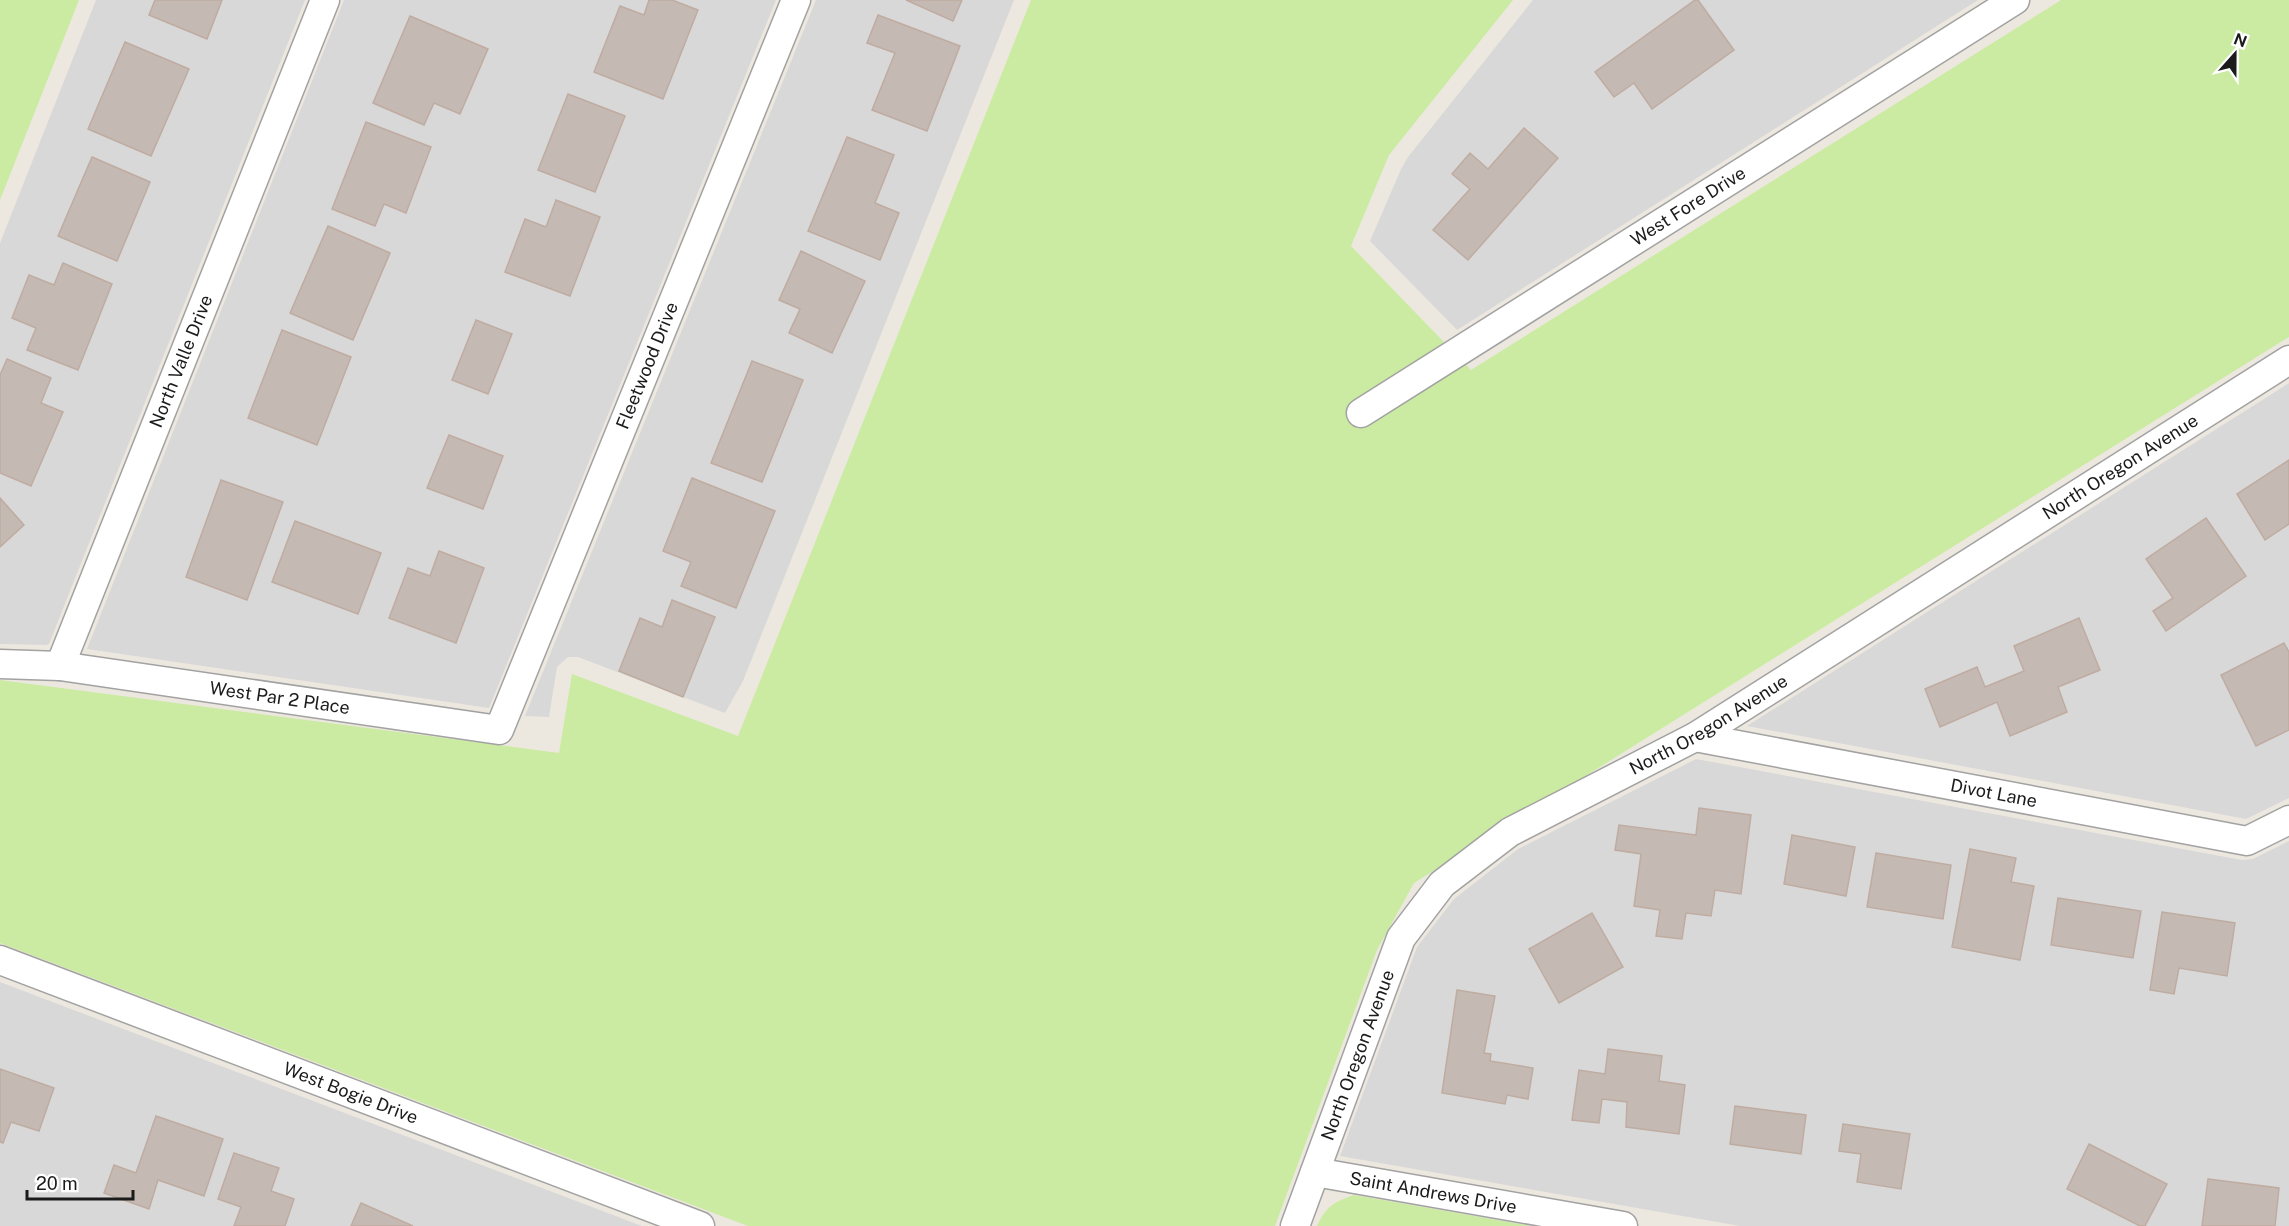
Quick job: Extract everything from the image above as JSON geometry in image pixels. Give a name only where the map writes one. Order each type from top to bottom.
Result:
[{"type":"street","name":"North Valle Drive","points":[[60,666],[325,0]]},
{"type":"street","name":"Fleetwood Drive","points":[[499,730],[796,0]]},
{"type":"street","name":"West Fore Drive","points":[[1361,412],[2015,0]]},
{"type":"street","name":"North Oregon Avenue","points":[[1295,1226],[1401,938],[1442,884],[1510,832],[1695,737],[2289,360]]},
{"type":"street","points":[[0,664],[60,666]]},
{"type":"street","name":"West Par 2 Place","points":[[60,666],[499,730]]},
{"type":"street","name":"Divot Lane","points":[[1695,737],[2247,840],[2289,820]]},
{"type":"street","name":"West Bogie Drive","points":[[0,960],[700,1226]]},
{"type":"street","name":"Saint Andrews Drive","points":[[1315,1172],[1623,1226]]},
{"type":"shaded area","points":[[96,0],[305,0],[49,644],[0,644],[0,243]]},
{"type":"shaded area","points":[[344,0],[776,0],[489,708],[87,649]]},
{"type":"shaded area","points":[[816,0],[1014,0],[743,681],[725,713],[578,657],[568,657],[557,667],[549,717],[525,716]]},
{"type":"shaded area","points":[[1533,0],[1978,0],[1457,330],[1370,241],[1408,157]]},
{"type":"shaded area","points":[[2289,383],[2289,798],[2246,819],[1747,726]]},
{"type":"shaded area","points":[[1696,759],[2242,860],[2253,859],[2289,841],[2289,1226],[1740,1226],[1340,1156],[1417,947],[1454,899],[1518,849]]},
{"type":"shaded area","points":[[0,982],[642,1226],[0,1226]]},
{"type":"green space","points":[[0,0],[79,0],[0,200]]},
{"type":"green space","points":[[1031,0],[1513,0],[1389,155],[1351,246],[1471,370],[2061,0],[2289,0],[2289,337],[1414,883],[1377,950],[1275,1226],[748,1226],[0,943],[0,680],[559,753],[572,674],[738,736]]},
{"type":"green space","points":[[1354,1195],[1532,1226],[1317,1226],[1331,1206]]},
{"type":"building","points":[[155,0],[222,0],[207,39],[149,15]]},
{"type":"building","points":[[649,0],[672,0],[698,10],[663,99],[594,72],[620,6],[644,15]]},
{"type":"building","points":[[906,0],[962,0],[953,21]]},
{"type":"building","points":[[1698,0],[1734,50],[1652,109],[1634,83],[1614,97],[1595,72]]},
{"type":"building","points":[[878,15],[960,46],[927,131],[872,110],[895,53],[867,43]]},
{"type":"building","points":[[410,16],[488,49],[460,114],[434,103],[424,125],[373,103]]},
{"type":"building","points":[[125,42],[189,69],[151,156],[88,129]]},
{"type":"building","points":[[568,94],[625,116],[595,192],[538,170]]},
{"type":"building","points":[[366,122],[431,147],[406,213],[384,204],[375,226],[332,209]]},
{"type":"building","points":[[1524,128],[1558,158],[1468,260],[1433,230],[1470,189],[1452,174],[1470,153],[1488,169]]},
{"type":"building","points":[[847,137],[894,155],[875,203],[899,213],[880,260],[808,231]]},
{"type":"building","points":[[92,157],[150,182],[117,261],[58,236]]},
{"type":"building","points":[[556,200],[600,217],[570,296],[505,272],[525,219],[546,227]]},
{"type":"building","points":[[328,226],[390,253],[353,340],[290,313]]},
{"type":"building","points":[[801,251],[865,281],[832,353],[789,333],[800,309],[779,300]]},
{"type":"building","points":[[63,263],[112,284],[78,370],[27,350],[36,328],[12,318],[29,275],[54,285]]},
{"type":"building","points":[[476,320],[512,334],[488,394],[452,380]]},
{"type":"building","points":[[282,330],[351,357],[317,445],[248,418]]},
{"type":"building","points":[[7,359],[51,378],[41,403],[63,412],[31,486],[0,473],[0,375]]},
{"type":"building","points":[[752,361],[803,380],[762,482],[711,463]]},
{"type":"building","points":[[449,435],[503,456],[483,509],[427,488]]},
{"type":"building","points":[[2289,460],[2289,524],[2265,540],[2237,494]]},
{"type":"building","points":[[692,478],[775,511],[736,608],[681,586],[691,562],[663,551]]},
{"type":"building","points":[[221,480],[283,502],[247,600],[186,577]]},
{"type":"building","points":[[0,498],[24,525],[0,547]]},
{"type":"building","points":[[2206,518],[2246,576],[2166,631],[2153,611],[2173,598],[2146,559]]},
{"type":"building","points":[[295,521],[381,553],[358,614],[272,582]]},
{"type":"building","points":[[439,551],[484,568],[456,643],[389,618],[408,568],[430,576]]},
{"type":"building","points":[[672,600],[715,617],[683,697],[619,671],[640,618],[662,627]]},
{"type":"building","points":[[2079,618],[2100,670],[2058,687],[2067,712],[2010,736],[1997,702],[1940,727],[1925,689],[1977,667],[1985,687],[2024,671],[2014,646]]},
{"type":"building","points":[[2284,643],[2289,652],[2289,730],[2256,746],[2221,675]]},
{"type":"building","points":[[1699,808],[1751,815],[1741,894],[1715,890],[1711,916],[1686,913],[1682,939],[1656,936],[1660,910],[1634,906],[1641,854],[1615,850],[1619,825],[1696,835]]},
{"type":"building","points":[[1792,835],[1855,847],[1846,896],[1784,884]]},
{"type":"building","points":[[1970,849],[2016,858],[2011,882],[2034,886],[2020,960],[1952,947]]},
{"type":"building","points":[[1876,853],[1951,865],[1943,919],[1867,907]]},
{"type":"building","points":[[2058,898],[2141,911],[2133,958],[2051,945]]},
{"type":"building","points":[[2162,912],[2235,923],[2227,976],[2179,968],[2174,994],[2150,990]]},
{"type":"building","points":[[1592,913],[1623,967],[1559,1003],[1529,949]]},
{"type":"building","points":[[1457,990],[1495,996],[1484,1053],[1491,1054],[1490,1061],[1533,1068],[1528,1099],[1507,1095],[1505,1104],[1442,1093]]},
{"type":"building","points":[[1608,1049],[1662,1056],[1659,1081],[1685,1085],[1679,1134],[1626,1127],[1627,1102],[1602,1099],[1599,1123],[1572,1120],[1579,1070],[1605,1074]]},
{"type":"building","points":[[0,1069],[54,1088],[39,1131],[11,1122],[3,1143],[0,1142]]},
{"type":"building","points":[[1735,1106],[1806,1115],[1801,1154],[1730,1144]]},
{"type":"building","points":[[156,1116],[223,1139],[204,1196],[158,1180],[149,1209],[104,1193],[114,1165],[136,1173]]},
{"type":"building","points":[[1843,1124],[1910,1134],[1901,1189],[1857,1182],[1861,1154],[1839,1151]]},
{"type":"building","points":[[2089,1144],[2167,1184],[2145,1226],[2140,1226],[2067,1189]]},
{"type":"building","points":[[234,1153],[279,1168],[271,1191],[294,1199],[285,1226],[234,1226],[241,1207],[218,1199]]},
{"type":"building","points":[[2208,1179],[2279,1188],[2275,1226],[2202,1226]]},
{"type":"building","points":[[361,1203],[413,1226],[351,1226]]}]
